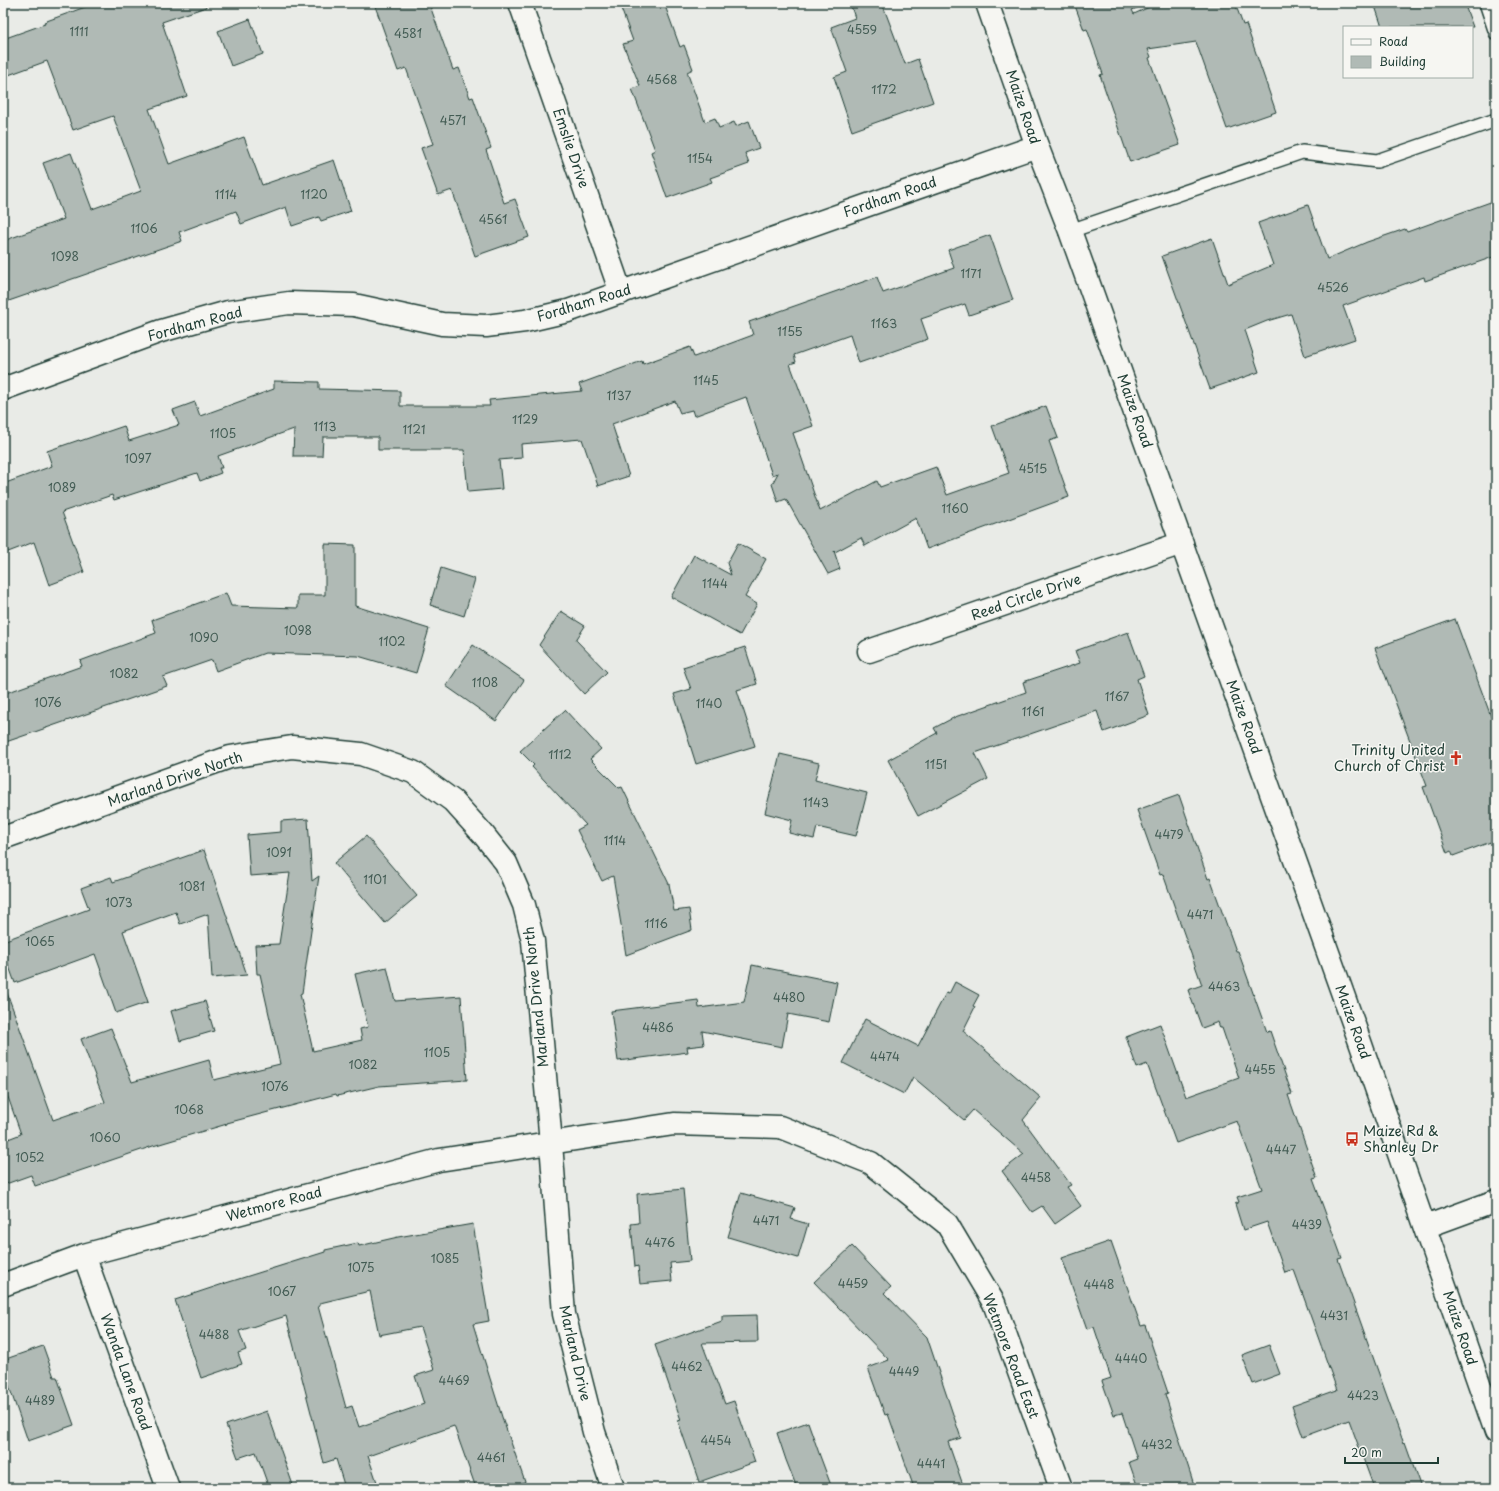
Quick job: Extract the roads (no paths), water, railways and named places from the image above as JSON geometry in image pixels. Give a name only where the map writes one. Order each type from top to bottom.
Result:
[{"type":"street","name":"Emslie Drive","points":[[520,3],[621,293]]},
{"type":"street","name":"Maize Road","points":[[987,3],[1037,146],[1070,231],[1182,543],[1425,1227],[1496,1432]]},
{"type":"street","name":"Fordham Road","points":[[3,389],[161,331],[228,312],[289,303],[354,304],[442,324],[486,326],[525,321],[568,311],[1037,146]]},
{"type":"street","name":"Reed Circle Drive","points":[[869,651],[1182,543]]},
{"type":"street","name":"Marland Drive North","points":[[3,838],[230,757],[292,747],[361,754],[413,772],[453,801],[483,834],[506,863],[524,905],[533,941],[551,1143]]},
{"type":"street","name":"Wetmore Road East","points":[[551,1143],[674,1124],[780,1127],[871,1162],[946,1224],[994,1302],[1061,1488]]},
{"type":"street","name":"Wetmore Road","points":[[3,1284],[84,1255],[439,1160],[551,1143]]},
{"type":"street","name":"Marland Drive","points":[[551,1143],[564,1314],[594,1432],[613,1488]]},
{"type":"street","points":[[1425,1227],[1496,1201]]},
{"type":"street","name":"Wanda Lane Road","points":[[84,1255],[168,1488]]},
{"type":"lane","points":[[1486,3],[1496,33]]},
{"type":"lane","points":[[1070,231],[1302,152],[1376,160],[1496,120]]},
{"type":"place","name":"Trinity United Church of Christ","points":[[1456,758]]},
{"type":"place","name":"Maize Rd & Shanley Dr","points":[[1352,1139]]}]
